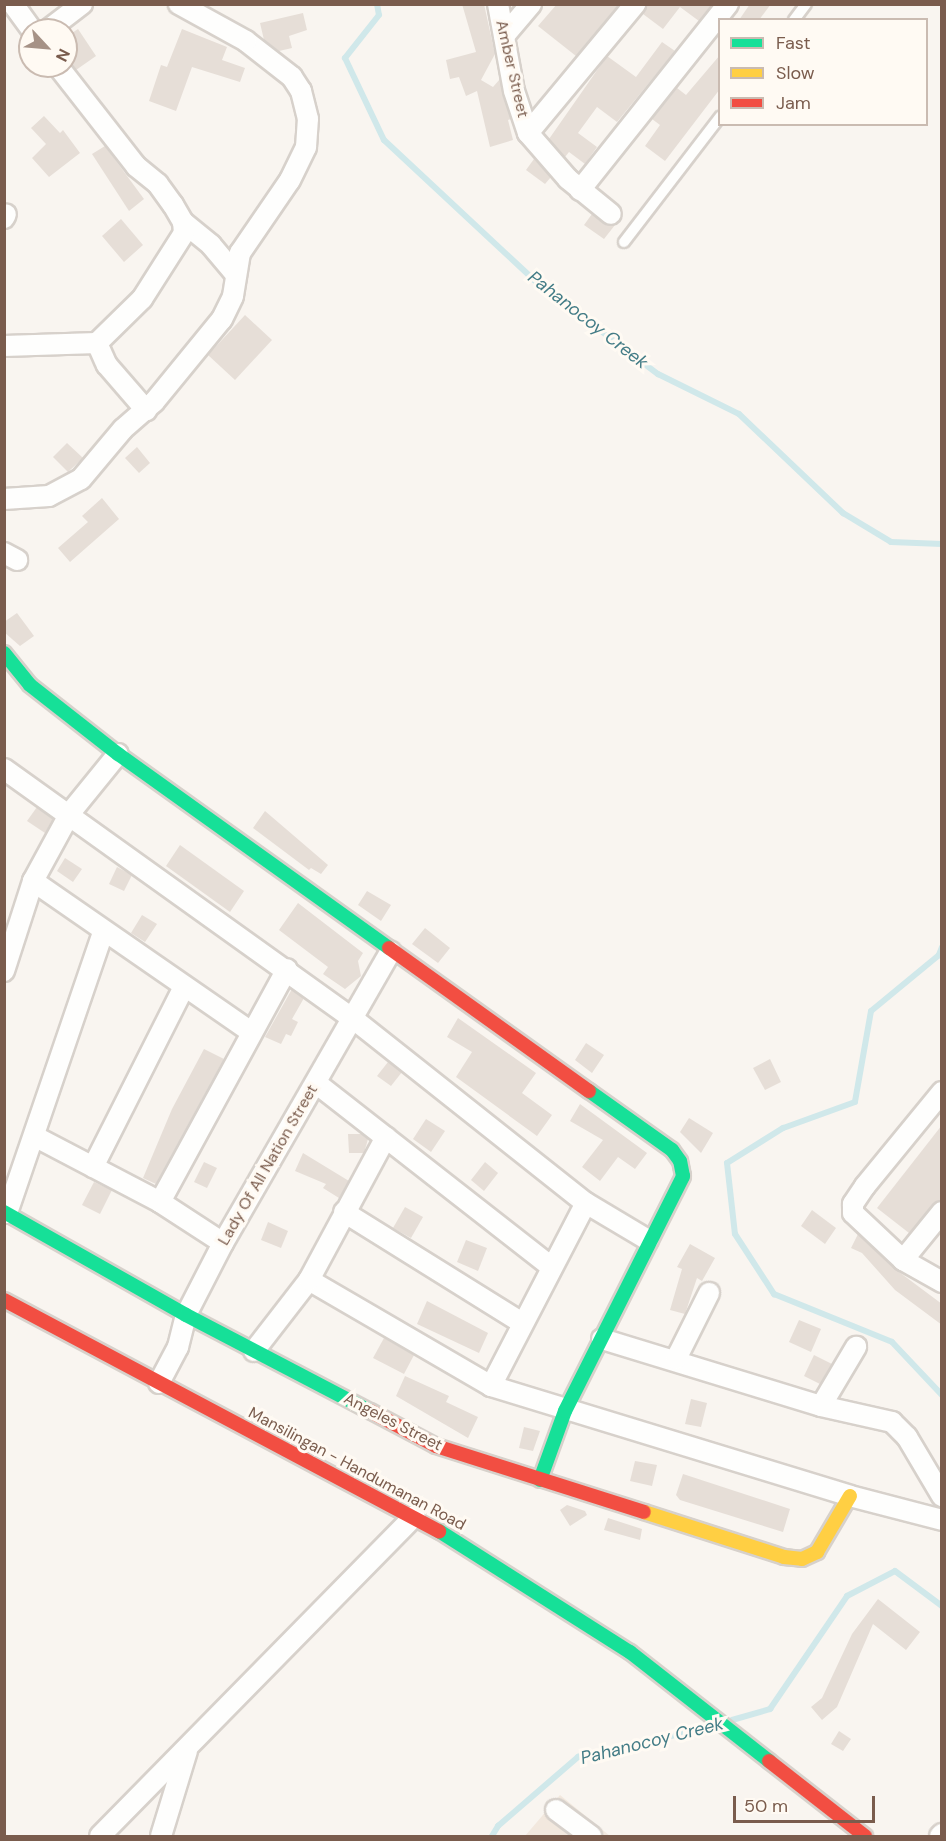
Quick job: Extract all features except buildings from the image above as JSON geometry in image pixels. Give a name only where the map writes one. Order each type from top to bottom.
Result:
[{"type":"street","points":[[13,4],[23,18]]},
{"type":"street","points":[[64,18],[82,4]]},
{"type":"street","points":[[4,499],[49,496],[81,479],[123,429],[146,410],[222,319],[233,296],[234,274],[240,253],[290,180],[302,155],[308,119],[301,92],[281,66],[246,41],[179,4]]},
{"type":"street","name":"Amber Street","points":[[498,4],[514,91],[528,133]]},
{"type":"street","points":[[504,36],[531,4]]},
{"type":"street","points":[[611,214],[580,190],[528,133],[635,4]]},
{"type":"street","points":[[580,190],[728,4]]},
{"type":"street","points":[[67,78],[135,166],[158,184],[183,222],[211,245],[234,274]]},
{"type":"street","points":[[4,346],[98,343],[142,299],[173,256],[184,233],[183,222]]},
{"type":"street","points":[[98,343],[107,365],[146,410]]},
{"type":"street","points":[[4,653],[30,685],[117,754],[390,952],[672,1150],[680,1161],[684,1176],[648,1240],[602,1339],[565,1411],[540,1480]]},
{"type":"street","points":[[4,971],[33,881],[70,813],[117,754]]},
{"type":"street","points":[[4,769],[70,813],[287,969],[586,1203],[648,1240]]},
{"type":"street","points":[[33,881],[183,989],[250,1031]]},
{"type":"street","points":[[6,1213],[104,932]]},
{"type":"street","name":"Lady Of All Nation Street","points":[[159,1383],[178,1347],[186,1315],[223,1243],[390,952]]},
{"type":"street","points":[[160,1202],[250,1031],[287,969]]},
{"type":"street","points":[[93,1167],[183,989]]},
{"type":"street","points":[[316,1083],[550,1266]]},
{"type":"street","points":[[942,1092],[853,1204],[857,1220],[903,1260],[942,1282]]},
{"type":"street","points":[[34,1136],[160,1202],[223,1243]]},
{"type":"street","points":[[254,1351],[309,1280],[386,1137]]},
{"type":"street","points":[[491,1386],[550,1266],[586,1203]]},
{"type":"street","points":[[344,1212],[521,1322]]},
{"type":"street","points":[[903,1260],[942,1212]]},
{"type":"street","name":"Angeles Street","points":[[6,1213],[186,1315],[436,1446],[784,1557],[802,1559],[817,1552],[850,1496]]},
{"type":"street","points":[[309,1280],[491,1386],[565,1411],[850,1496],[942,1520]]},
{"type":"street","points":[[676,1359],[709,1293]]},
{"type":"street","name":"Mansilingan - Handumanan Road","points":[[4,1300],[416,1516],[630,1652],[865,1836]]},
{"type":"street","points":[[602,1339],[676,1359],[821,1406],[892,1422],[907,1437],[942,1496]]},
{"type":"street","points":[[821,1406],[856,1347]]},
{"type":"street","points":[[100,1836],[416,1516]]},
{"type":"street","points":[[161,1836],[188,1748]]},
{"type":"street","points":[[556,1810],[591,1836]]},
{"type":"lane","points":[[796,18],[806,4]]},
{"type":"lane","points":[[624,242],[718,120]]},
{"type":"shaded area","points":[[560,1795],[610,1836],[525,1836]]},
{"type":"waterway","name":"Pahanocoy Creek","points":[[377,4],[379,15],[345,58],[384,140],[534,280],[658,374],[739,414],[843,513],[891,542],[942,544]]},
{"type":"waterway","name":"Pahanocoy Creek","points":[[942,947],[939,955],[871,1011],[855,1102],[783,1128],[727,1163],[735,1234],[774,1294],[892,1342],[942,1395]]},
{"type":"waterway","name":"Pahanocoy Creek","points":[[732,1720],[770,1709],[847,1596],[895,1571],[942,1606]]},
{"type":"waterway","name":"Pahanocoy Creek","points":[[492,1836],[498,1826],[578,1757],[711,1727]]},
{"type":"traffic: fast","points":[[4,653],[30,685],[118,754],[389,948]]},
{"type":"traffic: fast","points":[[540,1480],[565,1411],[683,1176],[680,1161],[672,1150],[589,1091]]},
{"type":"traffic: fast","points":[[4,1212],[186,1315],[370,1411]]},
{"type":"traffic: fast","points":[[439,1531],[630,1652],[769,1761]]},
{"type":"traffic: slow","points":[[644,1512],[784,1557],[802,1559],[817,1552],[850,1496]]},
{"type":"traffic: jam","points":[[389,948],[589,1091]]},
{"type":"traffic: jam","points":[[4,1300],[439,1531]]},
{"type":"traffic: jam","points":[[370,1411],[436,1446],[644,1512]]},
{"type":"traffic: jam","points":[[769,1761],[865,1836]]}]
